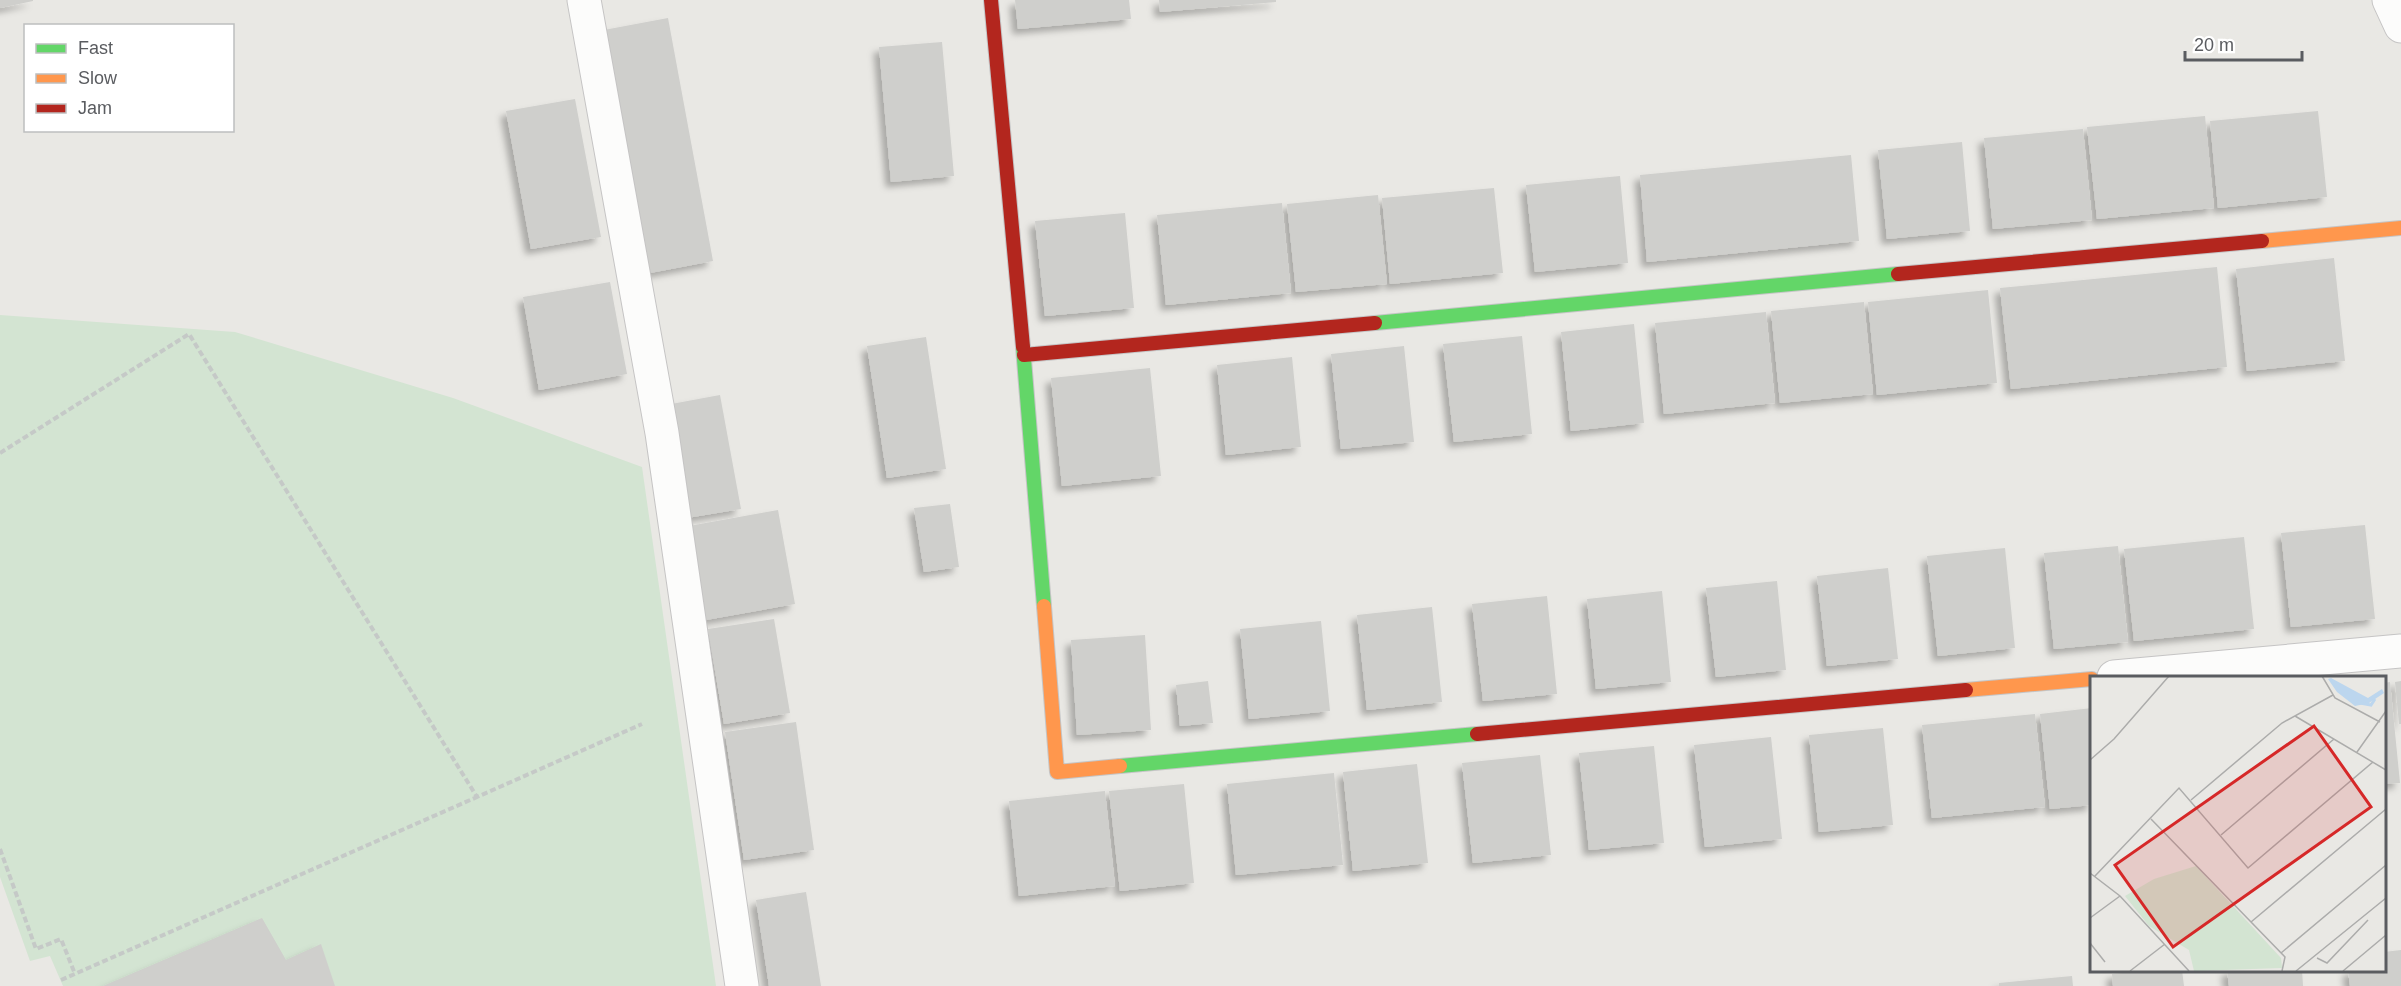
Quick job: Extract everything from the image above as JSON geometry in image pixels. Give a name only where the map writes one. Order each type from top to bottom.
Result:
[{"type":"street","points":[[584,0],[662,433],[742,986]]},
{"type":"street","points":[[992,0],[1024,355],[1057,772],[2090,679]]},
{"type":"street","points":[[2389,0],[2401,26]]},
{"type":"street","points":[[1024,355],[2401,228]]},
{"type":"street","points":[[2125,676],[2401,651]]},
{"type":"path","points":[[0,453],[189,334],[477,797]]},
{"type":"path","points":[[61,980],[642,724]]},
{"type":"path","points":[[0,849],[36,949],[61,939],[75,974]]},
{"type":"green space","points":[[0,315],[235,332],[453,398],[642,467],[716,986],[63,986],[50,956],[30,961],[0,877]]},
{"type":"building","points":[[0,0],[33,0],[33,1],[0,8]]},
{"type":"building","points":[[1015,0],[1129,0],[1131,19],[1018,29]]},
{"type":"building","points":[[1159,0],[1276,0],[1276,2],[1160,12]]},
{"type":"building","points":[[668,18],[713,261],[650,273],[604,30]]},
{"type":"building","points":[[942,42],[954,176],[891,182],[879,47]]},
{"type":"building","points":[[575,99],[601,237],[531,249],[506,111]]},
{"type":"building","points":[[2318,111],[2327,197],[2218,208],[2210,121]]},
{"type":"building","points":[[2205,116],[2214,208],[2097,219],[2087,127]]},
{"type":"building","points":[[2083,129],[2092,220],[1993,229],[1984,138]]},
{"type":"building","points":[[1962,142],[1970,231],[1887,239],[1878,150]]},
{"type":"building","points":[[1851,155],[1859,241],[1647,262],[1640,175]]},
{"type":"building","points":[[1620,176],[1628,263],[1535,272],[1526,185]]},
{"type":"building","points":[[1494,188],[1503,273],[1390,284],[1382,198]]},
{"type":"building","points":[[1378,195],[1387,284],[1296,292],[1287,204]]},
{"type":"building","points":[[1282,203],[1291,293],[1166,305],[1157,215]]},
{"type":"building","points":[[1125,213],[1134,308],[1045,316],[1035,221]]},
{"type":"building","points":[[2334,258],[2345,361],[2247,371],[2236,269]]},
{"type":"building","points":[[2217,267],[2227,367],[2011,389],[2000,288]]},
{"type":"building","points":[[610,282],[627,374],[539,390],[523,297]]},
{"type":"building","points":[[1988,290],[1997,383],[1877,395],[1868,302]]},
{"type":"building","points":[[1864,302],[1873,394],[1780,403],[1771,311]]},
{"type":"building","points":[[1766,312],[1775,403],[1664,414],[1655,323]]},
{"type":"building","points":[[1634,324],[1644,423],[1571,431],[1561,332]]},
{"type":"building","points":[[1522,336],[1532,434],[1454,442],[1443,344]]},
{"type":"building","points":[[926,337],[946,469],[887,478],[867,346]]},
{"type":"building","points":[[1404,346],[1414,442],[1341,449],[1331,354]]},
{"type":"building","points":[[1292,357],[1301,447],[1226,455],[1217,365]]},
{"type":"building","points":[[1150,368],[1161,476],[1062,486],[1051,378]]},
{"type":"building","points":[[720,395],[741,509],[687,518],[666,405]]},
{"type":"building","points":[[950,504],[959,567],[924,572],[914,508]]},
{"type":"building","points":[[778,510],[795,604],[706,620],[689,526]]},
{"type":"building","points":[[2365,525],[2375,619],[2291,627],[2281,533]]},
{"type":"building","points":[[2244,537],[2254,629],[2134,641],[2124,549]]},
{"type":"building","points":[[2118,546],[2128,642],[2054,649],[2044,553]]},
{"type":"building","points":[[2005,548],[2015,648],[1938,656],[1927,556]]},
{"type":"building","points":[[1888,568],[1898,659],[1827,666],[1817,576]]},
{"type":"building","points":[[1777,581],[1786,670],[1716,677],[1706,588]]},
{"type":"building","points":[[1662,591],[1671,682],[1596,689],[1587,599]]},
{"type":"building","points":[[1547,596],[1557,694],[1483,701],[1472,604]]},
{"type":"building","points":[[1432,607],[1442,702],[1367,710],[1357,615]]},
{"type":"building","points":[[774,619],[790,713],[724,724],[708,629]]},
{"type":"building","points":[[1321,621],[1330,711],[1249,719],[1240,629]]},
{"type":"building","points":[[1145,635],[1151,730],[1077,735],[1071,640]]},
{"type":"building","points":[[1208,681],[1213,723],[1180,726],[1176,685]]},
{"type":"building","points":[[2401,681],[2401,724],[2399,724],[2395,682]]},
{"type":"building","points":[[2390,682],[2400,783],[2386,784],[2386,683]]},
{"type":"building","points":[[2090,708],[2090,805],[2050,809],[2040,714]]},
{"type":"building","points":[[2035,714],[2045,807],[1932,818],[1922,725]]},
{"type":"building","points":[[796,722],[814,850],[744,860],[725,732]]},
{"type":"building","points":[[1883,728],[1893,825],[1819,832],[1809,735]]},
{"type":"building","points":[[1771,737],[1782,839],[1705,847],[1694,745]]},
{"type":"building","points":[[1654,746],[1664,843],[1589,850],[1579,753]]},
{"type":"building","points":[[1540,755],[1551,855],[1473,863],[1462,763]]},
{"type":"building","points":[[1417,764],[1428,863],[1353,871],[1343,772]]},
{"type":"building","points":[[1334,773],[1343,865],[1236,875],[1227,784]]},
{"type":"building","points":[[1184,784],[1194,883],[1120,891],[1109,791]]},
{"type":"building","points":[[1105,791],[1115,886],[1019,896],[1009,801]]},
{"type":"building","points":[[806,892],[821,986],[769,986],[756,900]]},
{"type":"building","points":[[262,918],[286,960],[321,944],[335,986],[103,986]]},
{"type":"building","points":[[2401,950],[2401,986],[2350,986],[2348,971],[2386,971],[2386,952]]},
{"type":"building","points":[[2182,971],[2184,986],[2113,986],[2112,974]]},
{"type":"building","points":[[2227,971],[2302,971],[2303,986],[2229,986]]},
{"type":"building","points":[[2072,976],[2073,986],[1999,986],[1999,983]]},
{"type":"traffic: fast","points":[[1375,323],[1898,274]]},
{"type":"traffic: fast","points":[[1023,347],[1044,606]]},
{"type":"traffic: fast","points":[[1120,766],[1477,734]]},
{"type":"traffic: slow","points":[[2262,241],[2401,228]]},
{"type":"traffic: slow","points":[[1044,606],[1057,772],[1120,766]]},
{"type":"traffic: slow","points":[[1966,690],[2090,679]]},
{"type":"traffic: jam","points":[[991,0],[1023,347]]},
{"type":"traffic: jam","points":[[1898,274],[2262,241]]},
{"type":"traffic: jam","points":[[1024,355],[1375,323]]},
{"type":"traffic: jam","points":[[1477,734],[1966,690]]}]
